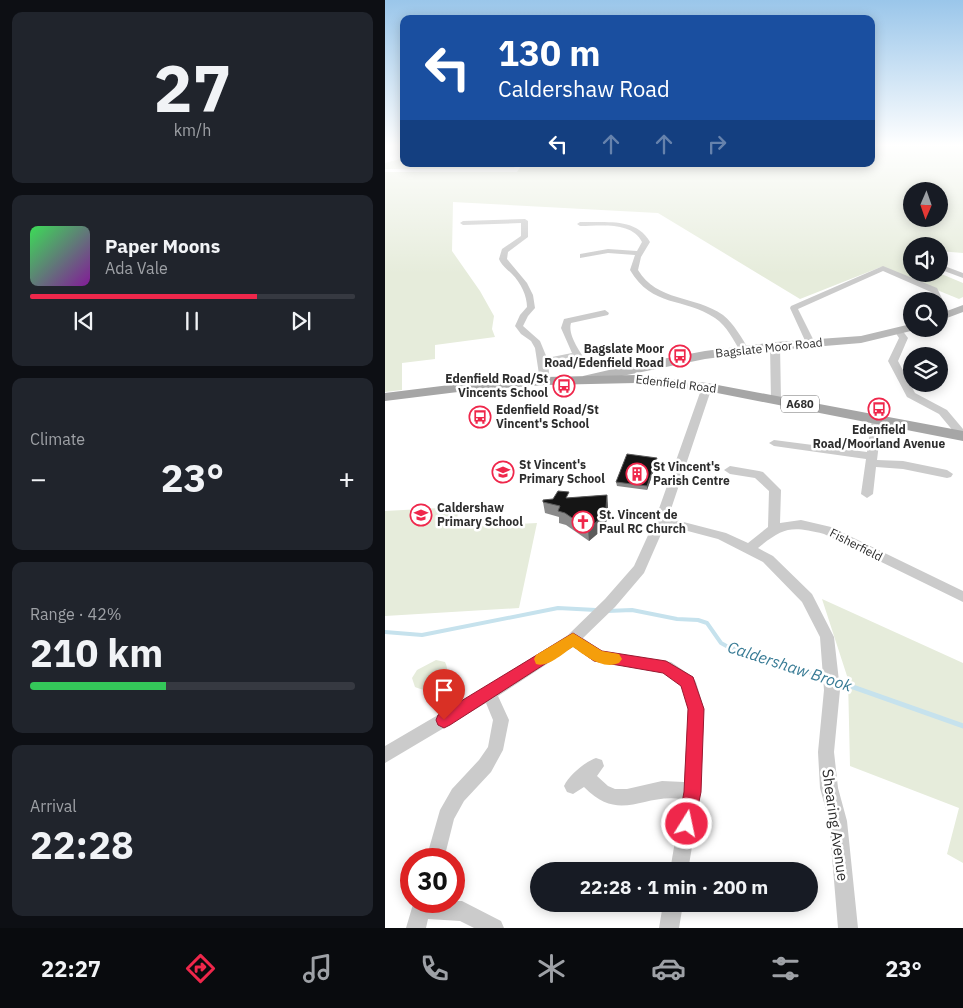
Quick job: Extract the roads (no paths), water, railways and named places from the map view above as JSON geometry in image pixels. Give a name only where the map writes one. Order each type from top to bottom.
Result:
[{"type":"main road","name":"Edenfield Road","points":[[385,397],[474,386],[545,381],[586,372],[637,373],[963,436]]},
{"type":"street","points":[[463,223],[525,221],[524,237],[507,250],[503,256],[504,262],[518,276],[531,300],[531,308],[524,315],[519,326],[522,332],[532,337],[539,345],[545,381]]},
{"type":"street","points":[[579,224],[617,225],[641,232],[646,239],[645,245],[635,262],[634,270],[644,285],[660,294],[716,315],[733,331],[744,350]]},
{"type":"street","points":[[583,256],[608,251],[639,253]]},
{"type":"street","points":[[810,343],[794,308],[797,305],[883,268],[934,292]]},
{"type":"street","points":[[948,270],[963,276]]},
{"type":"street","points":[[948,315],[963,308]]},
{"type":"street","points":[[586,372],[565,328],[567,321],[605,314]]},
{"type":"street","name":"Bagslate Moor Road","points":[[637,373],[744,350],[903,331]]},
{"type":"street","points":[[899,332],[904,338],[893,361],[911,394],[943,412],[963,436]]},
{"type":"street","points":[[775,346],[776,400]]},
{"type":"street","points":[[543,361],[577,355]]},
{"type":"street","points":[[385,755],[489,693],[573,639],[610,603],[639,569],[661,520],[707,387]]},
{"type":"street","points":[[867,494],[877,419]]},
{"type":"street","points":[[774,443],[947,474]]},
{"type":"street","points":[[730,469],[759,475],[775,490],[774,529]]},
{"type":"street","name":"Shearing Avenue","points":[[661,520],[722,536],[768,559],[807,598],[827,637],[832,690],[825,752],[829,788],[838,821],[848,928]]},
{"type":"street","name":"Fisherfield","points":[[749,549],[774,529],[801,524],[827,530],[963,597]]},
{"type":"street","points":[[573,639],[599,657],[666,667],[688,682],[696,709],[692,792],[680,862]]},
{"type":"street","points":[[438,848],[446,816],[458,795],[485,766],[495,750],[501,720],[489,693]]},
{"type":"street","points":[[584,776],[607,795],[621,798],[634,797],[659,790],[671,789],[692,792]]},
{"type":"street","points":[[669,928],[672,912]]},
{"type":"street","points":[[416,928],[420,913]]},
{"type":"street","points":[[465,913],[494,928]]},
{"type":"waterway","name":"Caldershaw Brook","points":[[385,632],[422,635],[558,608],[596,610]]},
{"type":"waterway","name":"Caldershaw Brook","points":[[607,611],[632,610],[677,619],[698,620],[707,623],[721,643],[730,648],[752,651],[825,678]]},
{"type":"waterway","name":"Caldershaw Brook","points":[[838,682],[836,681],[963,726]]},
{"type":"place","name":"Bagslate Moor Road/Edenfield Road","points":[[680,356]]},
{"type":"place","name":"Edenfield Road/St Vincents School","points":[[564,386]]},
{"type":"place","name":"Edenfield Road/Moorland Avenue","points":[[879,409]]},
{"type":"place","name":"Edenfield Road/St Vincent's School","points":[[480,417]]},
{"type":"place","name":"St Vincent's Primary School","points":[[503,472]]},
{"type":"place","name":"St Vincent's Parish Centre","points":[[637,474]]},
{"type":"place","name":"Caldershaw Primary School","points":[[421,515]]},
{"type":"place","name":"St. Vincent de Paul RC Church","points":[[583,522]]}]
